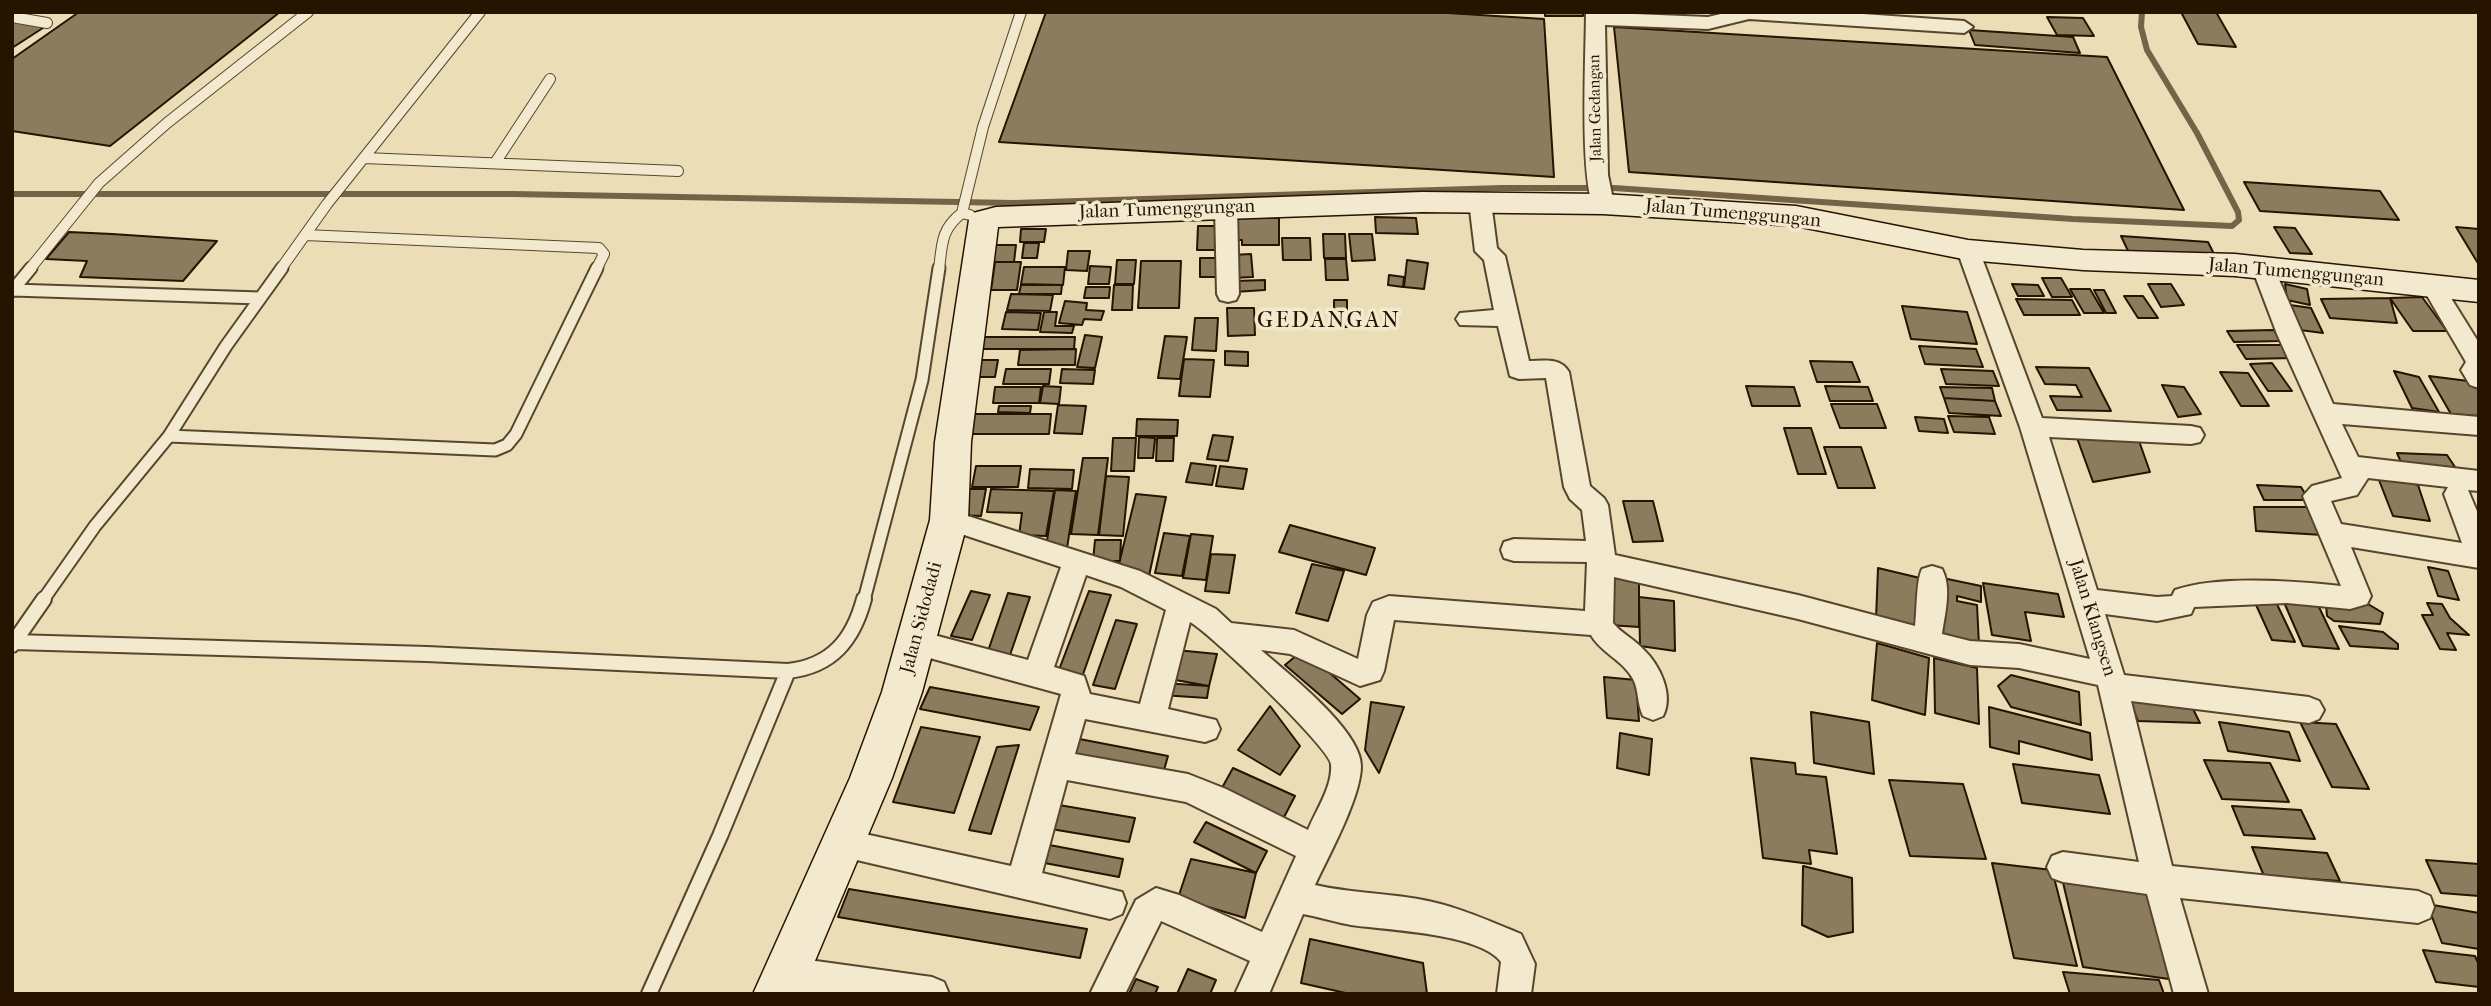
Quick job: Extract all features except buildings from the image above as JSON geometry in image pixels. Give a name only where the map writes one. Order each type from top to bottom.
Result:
[{"type":"street","points":[[1595,16],[1708,23],[1749,13],[1794,14],[1964,27]]},
{"type":"street","name":"Jalan Gedangan","points":[[1595,16],[1601,192]]},
{"type":"street","name":"Jalan Tumenggungan","points":[[969,210],[996,217],[1479,202],[1601,192],[1796,216],[1968,250],[2083,260],[2263,268],[2479,291]]},
{"type":"street","points":[[1479,202],[1486,251]]},
{"type":"street","points":[[1226,208],[1228,295]]},
{"type":"street","name":"Jalan Sidodadi","points":[[782,984],[876,766],[902,692],[949,520],[969,210]]},
{"type":"street","name":"Jalan Klangsen","points":[[1968,250],[2034,427],[2086,600],[2110,681],[2159,880],[2191,994]]},
{"type":"street","points":[[1462,251],[1486,251],[1494,256],[1518,364],[1524,372],[1553,369],[1557,372],[1577,487],[1581,494],[1595,505],[1601,558],[1599,624],[1606,638],[1625,649],[1646,671],[1652,687],[1653,707]]},
{"type":"street","points":[[2086,600],[2157,609],[2181,606],[2185,598],[2191,596],[2287,592],[2350,598],[2357,596],[2316,496],[2321,492],[2350,488],[2356,479],[2306,372],[2263,268]]},
{"type":"street","points":[[2433,286],[2478,362],[2473,370],[2479,379]]},
{"type":"street","points":[[1468,319],[1508,318]]},
{"type":"street","points":[[2326,413],[2479,426]]},
{"type":"street","points":[[2034,427],[2191,435]]},
{"type":"street","points":[[2330,533],[2479,555],[2468,487],[2349,466]]},
{"type":"street","points":[[949,520],[1130,579],[1206,617],[1235,634],[1339,745],[1346,763],[1343,785],[1293,896],[1257,993]]},
{"type":"street","points":[[1514,550],[1601,558],[1642,571],[1798,607],[1970,653],[2019,656],[2110,681],[2309,710]]},
{"type":"street","points":[[1037,674],[1077,561]]},
{"type":"street","points":[[1927,641],[1933,597],[1932,577]]},
{"type":"street","points":[[1151,718],[1181,604]]},
{"type":"street","points":[[1235,634],[1307,646],[1360,674],[1370,671],[1381,615],[1383,610],[1389,608],[1599,624]]},
{"type":"street","points":[[915,642],[1074,685],[1074,704],[1022,885]]},
{"type":"street","points":[[1074,704],[1205,729]]},
{"type":"street","points":[[1058,765],[1201,793],[1314,849]]},
{"type":"street","points":[[842,844],[1110,903]]},
{"type":"street","points":[[2063,867],[2159,880],[2418,907]]},
{"type":"street","points":[[1293,896],[1351,909],[1418,915],[1469,928],[1509,946],[1514,953],[1518,964],[1514,994]]},
{"type":"street","points":[[1107,994],[1148,911],[1156,904],[1167,906],[1270,953]]},
{"type":"street","points":[[782,984],[932,994]]},
{"type":"lane","points":[[13,290],[99,183],[167,123],[308,12]]},
{"type":"lane","points":[[13,644],[95,526],[169,436],[260,298],[327,204],[480,12]]},
{"type":"lane","name":"Jalan Sidodadi","points":[[969,210],[987,115],[1021,12]]},
{"type":"lane","points":[[12,17],[47,23]]},
{"type":"lane","points":[[495,163],[550,79]]},
{"type":"lane","points":[[364,158],[678,171]]},
{"type":"lane","points":[[13,644],[427,654],[701,669],[806,669],[836,653],[850,634],[862,606],[922,380],[944,234],[949,223],[969,210]]},
{"type":"lane","points":[[169,436],[495,450],[507,445],[516,434],[604,254],[599,248],[305,235]]},
{"type":"lane","points":[[13,290],[260,298]]},
{"type":"lane","points":[[649,994],[720,836],[788,671]]},
{"type":"waterway","points":[[12,194],[512,194],[1014,203],[1502,188],[1614,188],[2073,219],[2232,226],[2239,220],[2238,212],[2197,133],[2147,50],[2141,27],[2142,12]]},
{"type":"district","name":"GEDANGAN","points":[[1329,321]]}]
